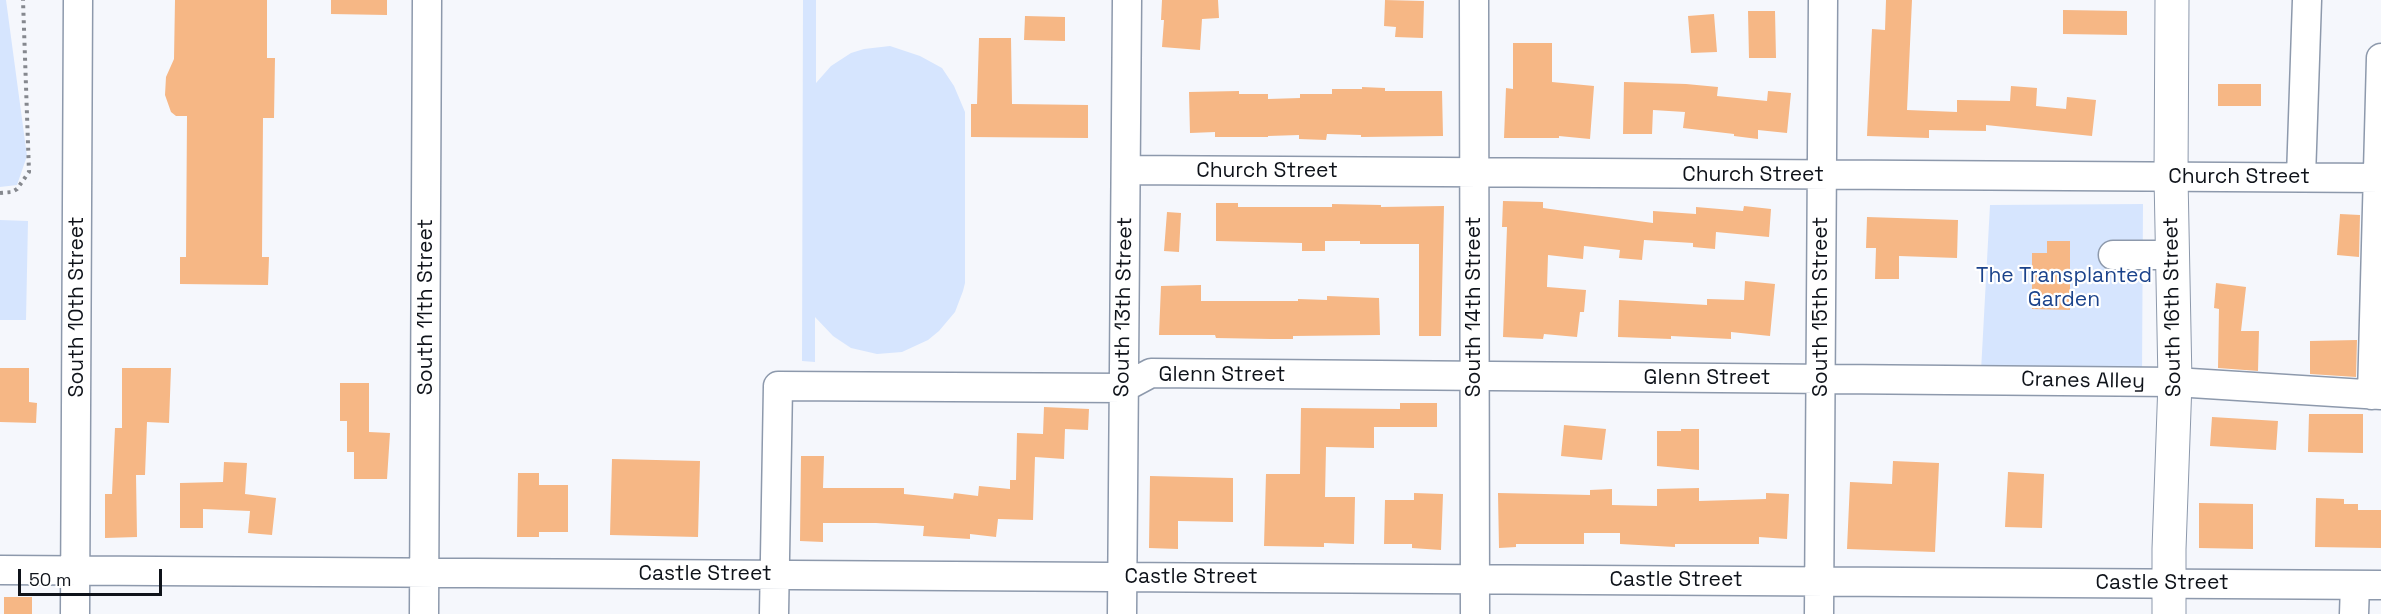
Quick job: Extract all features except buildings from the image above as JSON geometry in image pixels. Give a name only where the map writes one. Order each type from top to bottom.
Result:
[{"type":"main road","name":"South 16th Street","points":[[2169,598],[2175,382],[2171,177],[2172,0]]},
{"type":"street","name":"South 10th Street","points":[[75,614],[78,0]]},
{"type":"street","name":"South 11th Street","points":[[424,614],[427,0]]},
{"type":"street","name":"South 13th Street","points":[[1122,614],[1126,0]]},
{"type":"street","name":"South 14th Street","points":[[1474,0],[1475,614]]},
{"type":"street","name":"South 15th Street","points":[[1819,614],[1823,0]]},
{"type":"street","points":[[2301,177],[2307,0]]},
{"type":"street","points":[[2376,395],[2381,58]]},
{"type":"street","name":"Church Street","points":[[1126,171],[2379,178]]},
{"type":"street","points":[[2113,255],[2173,255]]},
{"type":"street","name":"Glenn Street","points":[[774,614],[778,386],[1123,388],[1151,373],[1473,378],[1821,378]]},
{"type":"street","name":"Cranes Alley","points":[[1821,378],[2175,382],[2376,395]]},
{"type":"street","name":"Castle Street","points":[[0,570],[1819,581],[2169,598],[2368,585]]},
{"type":"street","points":[[2354,614],[2368,585]]},
{"type":"path","points":[[0,193],[18,189],[29,172],[23,0]]},
{"type":"green space","points":[[0,0],[6,0],[27,156],[17,185],[0,187]]},
{"type":"green space","points":[[803,0],[816,0],[816,83],[831,66],[851,53],[890,46],[920,56],[942,68],[954,86],[965,112],[965,283],[963,291],[955,312],[939,331],[928,340],[902,352],[877,354],[851,348],[833,336],[815,317],[815,362],[802,361]]},
{"type":"green space","name":"The Transplanted Garden","points":[[2143,204],[2142,375],[1981,371],[1990,205]]},
{"type":"green space","points":[[0,220],[28,221],[26,320],[0,320]]}]
